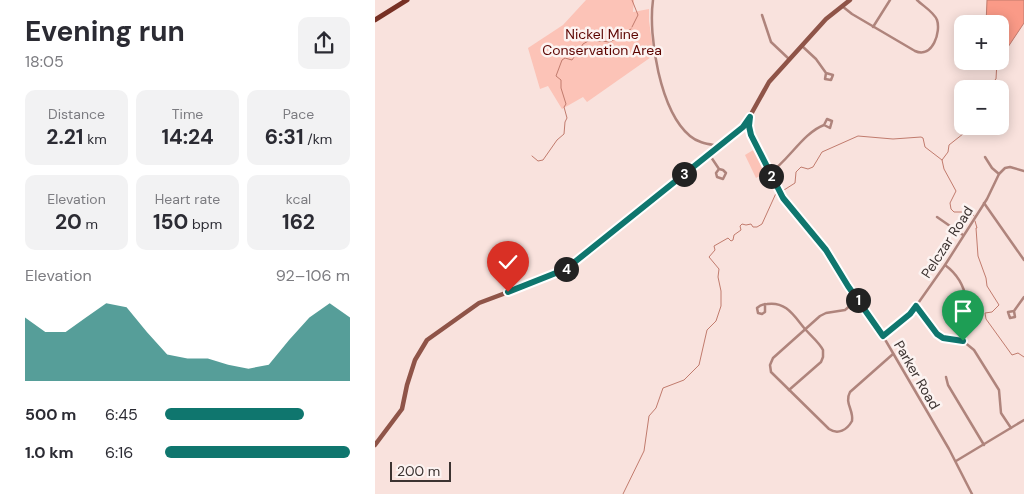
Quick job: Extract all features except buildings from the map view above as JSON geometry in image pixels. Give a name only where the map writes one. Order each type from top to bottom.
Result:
[{"type":"main road","points":[[375,20],[407,0]]},
{"type":"street","points":[[653,0],[651,16],[656,56],[669,107],[690,136],[703,143],[719,146]]},
{"type":"street","points":[[375,445],[402,409],[415,360],[421,346],[428,339],[482,301],[566,269],[743,127],[769,82],[826,19],[850,0]]},
{"type":"street","points":[[873,27],[890,0]]},
{"type":"street","points":[[842,6],[873,27],[919,53],[930,50],[937,28],[937,20],[917,0]]},
{"type":"street","points":[[762,15],[771,42],[790,60]]},
{"type":"street","points":[[802,46],[826,73]]},
{"type":"street","name":"Parker Road","points":[[750,117],[749,132],[783,198],[826,250],[857,300],[883,336],[956,461],[972,494]]},
{"type":"street","points":[[770,173],[781,165],[810,133],[824,125]]},
{"type":"street","points":[[709,154],[719,170],[726,172],[726,176],[723,179],[716,176],[719,170]]},
{"type":"street","points":[[985,157],[992,168],[999,174],[1005,168],[1010,167],[1024,171]]},
{"type":"street","name":"Pelczar Road","points":[[883,336],[910,314],[916,306],[985,203],[999,174]]},
{"type":"street","points":[[985,203],[1024,260]]},
{"type":"street","points":[[937,217],[963,235]]},
{"type":"street","points":[[945,265],[957,278],[967,299],[968,308],[964,342]]},
{"type":"street","points":[[1014,311],[1024,296]]},
{"type":"street","points":[[857,300],[842,311],[824,314],[806,329],[770,363],[771,372],[830,430],[841,431],[850,425],[853,419],[847,399],[850,392],[893,354]]},
{"type":"street","points":[[765,304],[777,304],[785,307],[821,346],[823,357],[789,390]]},
{"type":"street","points":[[916,306],[937,334],[964,342],[974,350],[999,390],[1001,413],[1011,428]]},
{"type":"street","points":[[947,377],[948,385],[983,445]]},
{"type":"street","points":[[956,461],[1024,420]]},
{"type":"green space","name":"Nickel Mine Conservation Area","points":[[586,0],[634,0],[633,12],[649,9],[654,55],[587,102],[583,97],[562,109],[548,86],[540,89],[528,48],[563,25]]},
{"type":"green space","points":[[755,149],[767,172],[756,178],[745,155]]},
{"type":"shaded area","points":[[987,0],[1024,0],[1024,23],[1009,46],[1009,15],[986,15]]},
{"type":"waterway","points":[[632,0],[638,15],[632,27]]},
{"type":"waterway","points":[[532,156],[538,161],[543,160],[557,140],[564,134],[567,118],[564,107],[566,104],[561,88],[561,80],[556,76],[562,60],[565,58],[572,60],[583,44],[590,40],[610,42],[631,29]]},
{"type":"waterway","points":[[995,80],[996,70]]},
{"type":"waterway","points":[[962,135],[949,145],[948,152],[942,160],[944,169],[956,191],[950,203],[951,209],[954,212],[971,212],[974,216]]},
{"type":"waterway","points":[[781,189],[784,190],[795,183],[796,172],[801,167],[808,169],[813,167],[822,152],[858,136],[893,139],[921,137],[925,147],[942,160]]},
{"type":"waterway","points":[[623,494],[644,451],[649,416],[656,408],[663,388],[684,380],[699,365],[707,330],[716,321],[721,306],[721,291],[718,277],[719,269],[709,257],[715,250],[714,246],[728,238],[731,241],[733,240],[734,235],[741,230],[740,226],[742,224],[751,224],[753,227],[762,224],[777,191]]},
{"type":"waterway","points":[[975,221],[978,256],[987,286],[999,305],[992,312],[985,313],[986,319],[1012,355],[1018,353],[1024,357]]},
{"type":"route","points":[[508,292],[566,269],[743,127],[750,117],[749,132],[783,198],[826,250],[848,286],[883,336],[910,314],[916,306],[937,334],[943,338],[963,341]]}]
